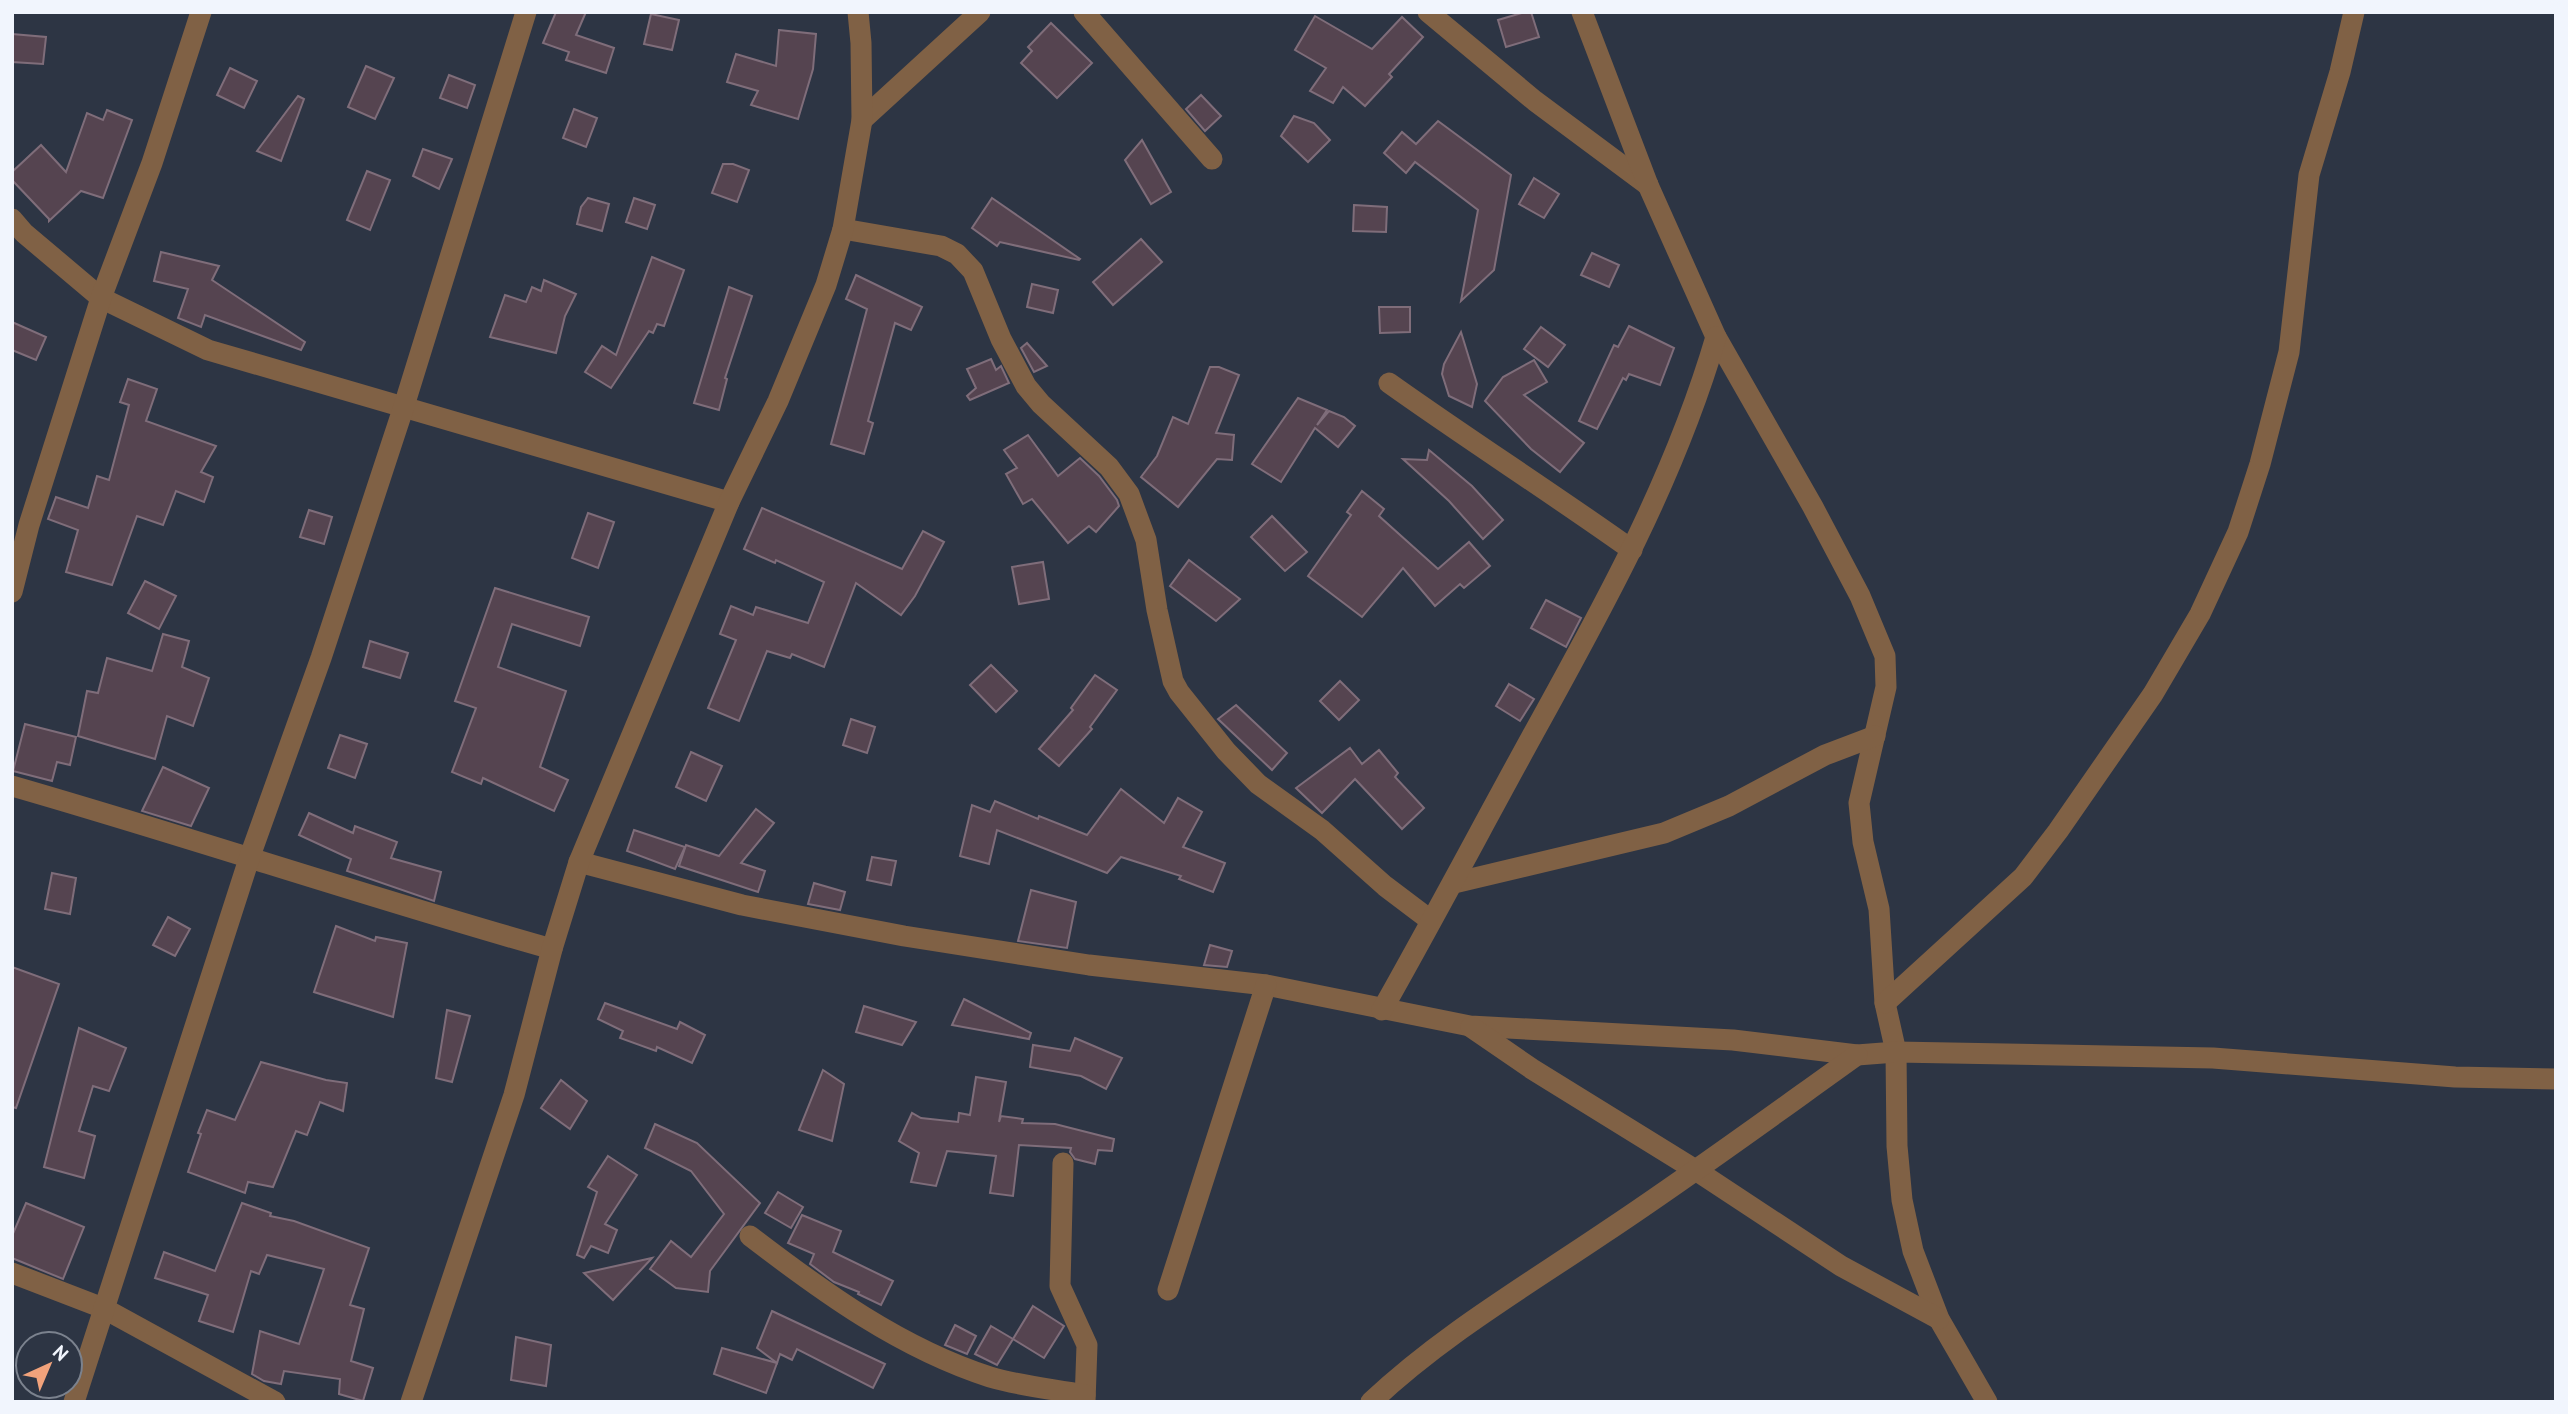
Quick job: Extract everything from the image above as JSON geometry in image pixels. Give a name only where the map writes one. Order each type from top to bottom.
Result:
[{"type":"street","points":[[12,592],[29,525],[102,298],[152,163],[201,12]]},
{"type":"street","points":[[74,1402],[250,856],[321,658],[404,406],[526,12]]},
{"type":"street","points":[[411,1402],[514,1095],[552,949],[579,862],[729,502],[788,377],[826,285],[843,229],[862,120],[862,43],[858,12]]},
{"type":"street","points":[[862,120],[979,12]]},
{"type":"street","points":[[1084,12],[1212,159]]},
{"type":"street","points":[[1428,12],[1535,101],[1648,185]]},
{"type":"street","points":[[1582,12],[1648,185],[1716,337],[1819,518],[1860,596],[1885,656],[1886,687],[1859,803],[1863,842],[1879,909],[1885,1003],[1896,1052],[1897,1146],[1902,1200],[1913,1251],[1938,1319],[1987,1402]]},
{"type":"street","points":[[1885,1003],[2022,877],[2058,831],[2146,704],[2200,614],[2238,532],[2280,390],[2289,352],[2309,174],[2340,72],[2354,12]]},
{"type":"street","points":[[12,219],[24,233],[102,298],[208,350],[729,502]]},
{"type":"street","points":[[843,229],[941,246],[957,254],[973,271],[1001,339],[1026,386],[1041,404],[1109,467],[1129,494],[1146,540],[1157,610],[1173,681],[1179,692],[1226,751],[1258,784],[1322,830],[1385,886],[1430,920]]},
{"type":"street","points":[[1382,1010],[1430,920],[1454,883],[1632,550],[1653,507],[1700,389],[1716,337]]},
{"type":"street","points":[[1390,383],[1493,457],[1563,501],[1632,550]]},
{"type":"street","points":[[1454,883],[1664,833],[1729,806],[1825,755],[1875,736]]},
{"type":"street","points":[[12,786],[250,856],[413,910],[552,949]]},
{"type":"street","points":[[579,862],[743,905],[904,936],[1089,965],[1266,985],[1469,1026],[1733,1040],[1857,1055],[1896,1052],[2213,1058],[2455,1077],[2556,1079]]},
{"type":"street","points":[[1167,1290],[1266,985]]},
{"type":"street","points":[[1469,1026],[1841,1266],[1938,1319]]},
{"type":"street","points":[[1371,1402],[1401,1374],[1519,1287],[1697,1171],[1857,1055]]},
{"type":"street","points":[[750,1236],[809,1281],[926,1353],[992,1377],[1085,1398],[1087,1345],[1060,1286],[1063,1163]]},
{"type":"street","points":[[12,1273],[103,1308],[275,1402]]},
{"type":"building","points":[[556,12],[586,12],[576,35],[614,48],[606,73],[566,60],[569,52],[543,43]]},
{"type":"building","points":[[1531,12],[1539,37],[1506,47],[1498,20]]},
{"type":"building","points":[[651,14],[679,20],[672,50],[644,44]]},
{"type":"building","points":[[1315,16],[1372,49],[1402,17],[1423,37],[1389,74],[1392,77],[1365,106],[1343,87],[1333,103],[1310,91],[1326,68],[1295,50]]},
{"type":"building","points":[[1051,23],[1092,63],[1057,98],[1021,63],[1032,51],[1028,47]]},
{"type":"building","points":[[779,30],[816,34],[813,69],[798,119],[751,105],[758,91],[727,82],[736,54],[776,66]]},
{"type":"building","points":[[12,34],[46,37],[43,64],[12,62]]},
{"type":"building","points":[[366,66],[394,78],[375,119],[348,107]]},
{"type":"building","points":[[230,68],[257,81],[244,108],[217,95]]},
{"type":"building","points":[[449,75],[475,85],[467,108],[440,98]]},
{"type":"building","points":[[1201,95],[1221,116],[1205,131],[1186,109]]},
{"type":"building","points":[[298,96],[304,99],[281,161],[257,151]]},
{"type":"building","points":[[574,109],[597,118],[586,147],[563,138]]},
{"type":"building","points":[[107,110],[132,120],[103,198],[81,191],[49,221],[12,180],[12,172],[41,145],[66,172],[87,113],[103,120]]},
{"type":"building","points":[[1294,116],[1314,123],[1330,140],[1308,162],[1281,136]]},
{"type":"building","points":[[1438,121],[1511,175],[1494,270],[1461,301],[1478,210],[1415,162],[1406,173],[1384,153],[1402,132],[1416,144]]},
{"type":"building","points":[[1142,140],[1171,192],[1151,204],[1125,160]]},
{"type":"building","points":[[423,149],[452,159],[439,189],[413,176]]},
{"type":"building","points":[[723,164],[733,164],[749,170],[737,202],[712,193]]},
{"type":"building","points":[[367,171],[390,180],[370,230],[347,220]]},
{"type":"building","points":[[1534,178],[1559,194],[1544,218],[1519,204]]},
{"type":"building","points":[[588,198],[609,204],[602,231],[577,224],[581,207]]},
{"type":"building","points":[[634,198],[655,205],[647,229],[626,222]]},
{"type":"building","points":[[992,198],[1080,259],[1000,242],[997,246],[972,228]]},
{"type":"building","points":[[1354,205],[1387,207],[1386,232],[1353,231]]},
{"type":"building","points":[[1141,239],[1162,262],[1113,305],[1093,282]]},
{"type":"building","points":[[161,252],[219,266],[212,280],[305,342],[301,350],[205,315],[201,327],[178,318],[188,289],[154,281]]},
{"type":"building","points":[[1592,253],[1619,265],[1609,287],[1581,275]]},
{"type":"building","points":[[652,257],[684,270],[664,326],[657,324],[653,333],[649,331],[611,388],[585,372],[602,346],[616,355]]},
{"type":"building","points":[[856,275],[922,307],[911,330],[895,323],[868,421],[873,423],[864,454],[831,444],[867,309],[846,299]]},
{"type":"building","points":[[544,280],[576,294],[565,316],[556,353],[490,337],[505,295],[526,302],[532,287],[541,291]]},
{"type":"building","points":[[1032,284],[1058,290],[1053,313],[1027,307]]},
{"type":"building","points":[[729,287],[752,296],[725,378],[727,379],[719,410],[694,403]]},
{"type":"building","points":[[1379,307],[1410,307],[1410,332],[1380,333]]},
{"type":"building","points":[[12,322],[46,337],[36,360],[12,350]]},
{"type":"building","points":[[1629,326],[1674,348],[1660,385],[1629,374],[1626,380],[1623,378],[1597,429],[1579,421],[1614,345],[1618,347]]},
{"type":"building","points":[[1541,327],[1565,345],[1548,367],[1524,349]]},
{"type":"building","points":[[1461,332],[1477,384],[1472,407],[1449,396],[1442,374],[1444,364]]},
{"type":"building","points":[[1027,343],[1047,366],[1034,372],[1021,348]]},
{"type":"building","points":[[991,359],[996,370],[1001,366],[1009,383],[970,400],[967,396],[976,388],[967,369]]},
{"type":"building","points":[[1534,360],[1547,382],[1524,395],[1584,443],[1560,472],[1531,449],[1485,401],[1503,377]]},
{"type":"building","points":[[1210,367],[1219,367],[1239,375],[1216,433],[1234,435],[1232,460],[1217,459],[1178,507],[1141,477],[1157,456],[1173,417],[1188,424]]},
{"type":"building","points":[[128,379],[157,389],[146,421],[216,446],[201,472],[213,477],[204,502],[176,491],[163,525],[137,516],[112,585],[66,572],[78,530],[48,519],[56,497],[88,508],[97,476],[109,480],[129,405],[120,402]]},
{"type":"building","points":[[1298,398],[1327,410],[1317,425],[1329,411],[1344,417],[1355,426],[1338,447],[1315,428],[1281,482],[1252,464]]},
{"type":"building","points":[[1028,435],[1058,476],[1080,458],[1099,476],[1117,500],[1119,506],[1096,532],[1089,526],[1068,543],[1032,499],[1023,504],[1006,474],[1017,468],[1004,450]]},
{"type":"building","points":[[1429,450],[1472,486],[1503,520],[1483,539],[1449,501],[1403,459],[1427,460]]},
{"type":"building","points":[[1362,491],[1384,509],[1379,516],[1438,569],[1469,542],[1490,566],[1464,588],[1460,584],[1435,606],[1403,568],[1362,617],[1308,576],[1351,515],[1347,512]]},
{"type":"building","points":[[762,508],[902,569],[923,531],[944,542],[915,596],[901,615],[856,583],[824,667],[792,654],[790,658],[767,651],[739,721],[708,708],[736,640],[720,634],[731,606],[753,615],[756,607],[808,623],[824,582],[744,549]]},
{"type":"building","points":[[309,510],[332,517],[324,544],[300,537]]},
{"type":"building","points":[[588,513],[614,522],[598,568],[572,558]]},
{"type":"building","points":[[1272,516],[1307,552],[1285,571],[1251,537]]},
{"type":"building","points":[[1189,560],[1240,599],[1216,621],[1170,586]]},
{"type":"building","points":[[1043,562],[1049,599],[1019,604],[1012,567]]},
{"type":"building","points":[[145,581],[176,596],[159,629],[128,613]]},
{"type":"building","points":[[495,588],[589,617],[580,646],[512,624],[498,667],[566,691],[540,767],[568,780],[554,811],[483,778],[481,784],[452,772],[476,708],[455,701]]},
{"type":"building","points":[[1546,600],[1581,618],[1566,647],[1531,628]]},
{"type":"building","points":[[163,634],[189,641],[182,667],[209,678],[193,726],[167,716],[155,759],[78,736],[87,691],[98,693],[107,658],[152,671]]},
{"type":"building","points":[[370,641],[408,653],[400,678],[363,667]]},
{"type":"building","points":[[991,665],[1017,691],[996,712],[970,685]]},
{"type":"building","points":[[1095,675],[1117,690],[1090,727],[1092,729],[1059,766],[1039,749],[1073,710],[1071,708]]},
{"type":"building","points":[[1340,681],[1359,700],[1339,720],[1320,701]]},
{"type":"building","points":[[1509,684],[1534,699],[1520,721],[1496,706]]},
{"type":"building","points":[[1236,705],[1287,753],[1272,770],[1218,719]]},
{"type":"building","points":[[851,719],[875,727],[867,753],[843,745]]},
{"type":"building","points":[[25,724],[76,737],[70,765],[57,762],[52,781],[13,771]]},
{"type":"building","points":[[340,735],[367,744],[355,778],[328,768]]},
{"type":"building","points":[[1350,748],[1362,764],[1379,750],[1398,773],[1395,777],[1424,808],[1402,829],[1355,779],[1322,813],[1296,788]]},
{"type":"building","points":[[691,752],[722,766],[706,801],[676,787]]},
{"type":"building","points":[[163,767],[209,788],[191,826],[142,811]]},
{"type":"building","points":[[1121,789],[1164,823],[1178,798],[1202,812],[1183,847],[1225,863],[1213,892],[1179,879],[1181,876],[1121,857],[1107,873],[997,830],[989,864],[960,856],[972,805],[990,812],[995,801],[1087,835]]},
{"type":"building","points":[[756,809],[774,823],[741,863],[765,871],[758,892],[679,866],[686,845],[719,856]]},
{"type":"building","points":[[309,813],[353,833],[355,826],[397,842],[391,858],[441,872],[434,901],[347,871],[351,859],[299,835]]},
{"type":"building","points":[[634,830],[685,847],[675,869],[627,851]]},
{"type":"building","points":[[872,857],[896,861],[891,885],[867,880]]},
{"type":"building","points":[[52,873],[76,878],[70,914],[45,909]]},
{"type":"building","points":[[814,883],[845,892],[840,910],[808,904]]},
{"type":"building","points":[[1031,890],[1076,902],[1067,948],[1018,941]]},
{"type":"building","points":[[168,917],[190,929],[175,956],[153,945]]},
{"type":"building","points":[[336,926],[375,941],[376,937],[407,943],[393,1017],[314,992]]},
{"type":"building","points":[[1210,945],[1232,951],[1227,967],[1204,965]]},
{"type":"building","points":[[12,967],[59,984],[16,1108],[12,1107]]},
{"type":"building","points":[[964,999],[1031,1033],[1029,1039],[952,1025]]},
{"type":"building","points":[[605,1003],[677,1029],[680,1022],[705,1035],[692,1063],[657,1047],[656,1051],[620,1038],[623,1031],[598,1019]]},
{"type":"building","points":[[864,1006],[916,1022],[902,1045],[856,1032]]},
{"type":"building","points":[[447,1010],[470,1016],[452,1082],[436,1078]]},
{"type":"building","points":[[79,1028],[126,1048],[109,1091],[93,1086],[79,1131],[95,1136],[84,1178],[44,1167]]},
{"type":"building","points":[[1075,1038],[1122,1058],[1106,1089],[1081,1076],[1030,1067],[1033,1045],[1070,1051]]},
{"type":"building","points":[[261,1062],[347,1083],[343,1111],[320,1102],[307,1135],[296,1131],[273,1187],[248,1182],[245,1193],[188,1172],[207,1110],[235,1120]]},
{"type":"building","points":[[823,1070],[844,1084],[832,1141],[799,1130]]},
{"type":"building","points":[[976,1077],[1006,1082],[999,1122],[1001,1116],[1023,1119],[1022,1123],[1055,1124],[1114,1139],[1112,1151],[1098,1150],[1095,1164],[1075,1159],[1070,1152],[1071,1148],[1019,1145],[1013,1196],[990,1193],[996,1156],[947,1151],[936,1186],[911,1182],[919,1153],[899,1141],[912,1113],[921,1118],[958,1122],[959,1113],[970,1115]]},
{"type":"building","points":[[561,1080],[587,1101],[570,1129],[541,1108]]},
{"type":"building","points":[[655,1124],[697,1143],[760,1203],[710,1271],[708,1292],[676,1288],[650,1269],[671,1241],[691,1257],[724,1214],[691,1171],[645,1148]]},
{"type":"building","points":[[608,1156],[637,1175],[605,1224],[617,1230],[608,1253],[591,1246],[584,1258],[577,1255],[597,1192],[588,1187]]},
{"type":"building","points":[[778,1192],[803,1207],[791,1228],[765,1213]]},
{"type":"building","points":[[26,1203],[84,1227],[63,1279],[12,1258],[12,1236]]},
{"type":"building","points":[[242,1203],[271,1213],[270,1216],[294,1221],[369,1248],[350,1305],[364,1309],[351,1361],[373,1368],[363,1401],[339,1394],[340,1379],[284,1371],[281,1384],[264,1381],[252,1374],[260,1331],[299,1344],[324,1269],[267,1255],[259,1274],[251,1271],[233,1332],[199,1321],[208,1295],[155,1278],[164,1252],[215,1271]]},
{"type":"building","points":[[802,1215],[841,1231],[833,1252],[893,1281],[881,1305],[834,1282],[810,1264],[814,1254],[788,1243]]},
{"type":"building","points":[[652,1258],[613,1300],[584,1273]]},
{"type":"building","points":[[1033,1306],[1064,1326],[1044,1358],[1013,1339]]},
{"type":"building","points":[[772,1311],[885,1364],[873,1388],[797,1349],[792,1360],[780,1354],[777,1363],[757,1348]]},
{"type":"building","points":[[955,1325],[976,1336],[967,1354],[945,1345]]},
{"type":"building","points":[[991,1326],[1013,1339],[997,1365],[975,1354]]},
{"type":"building","points":[[516,1337],[551,1345],[546,1386],[511,1380]]},
{"type":"building","points":[[722,1348],[777,1363],[766,1393],[714,1374]]}]
